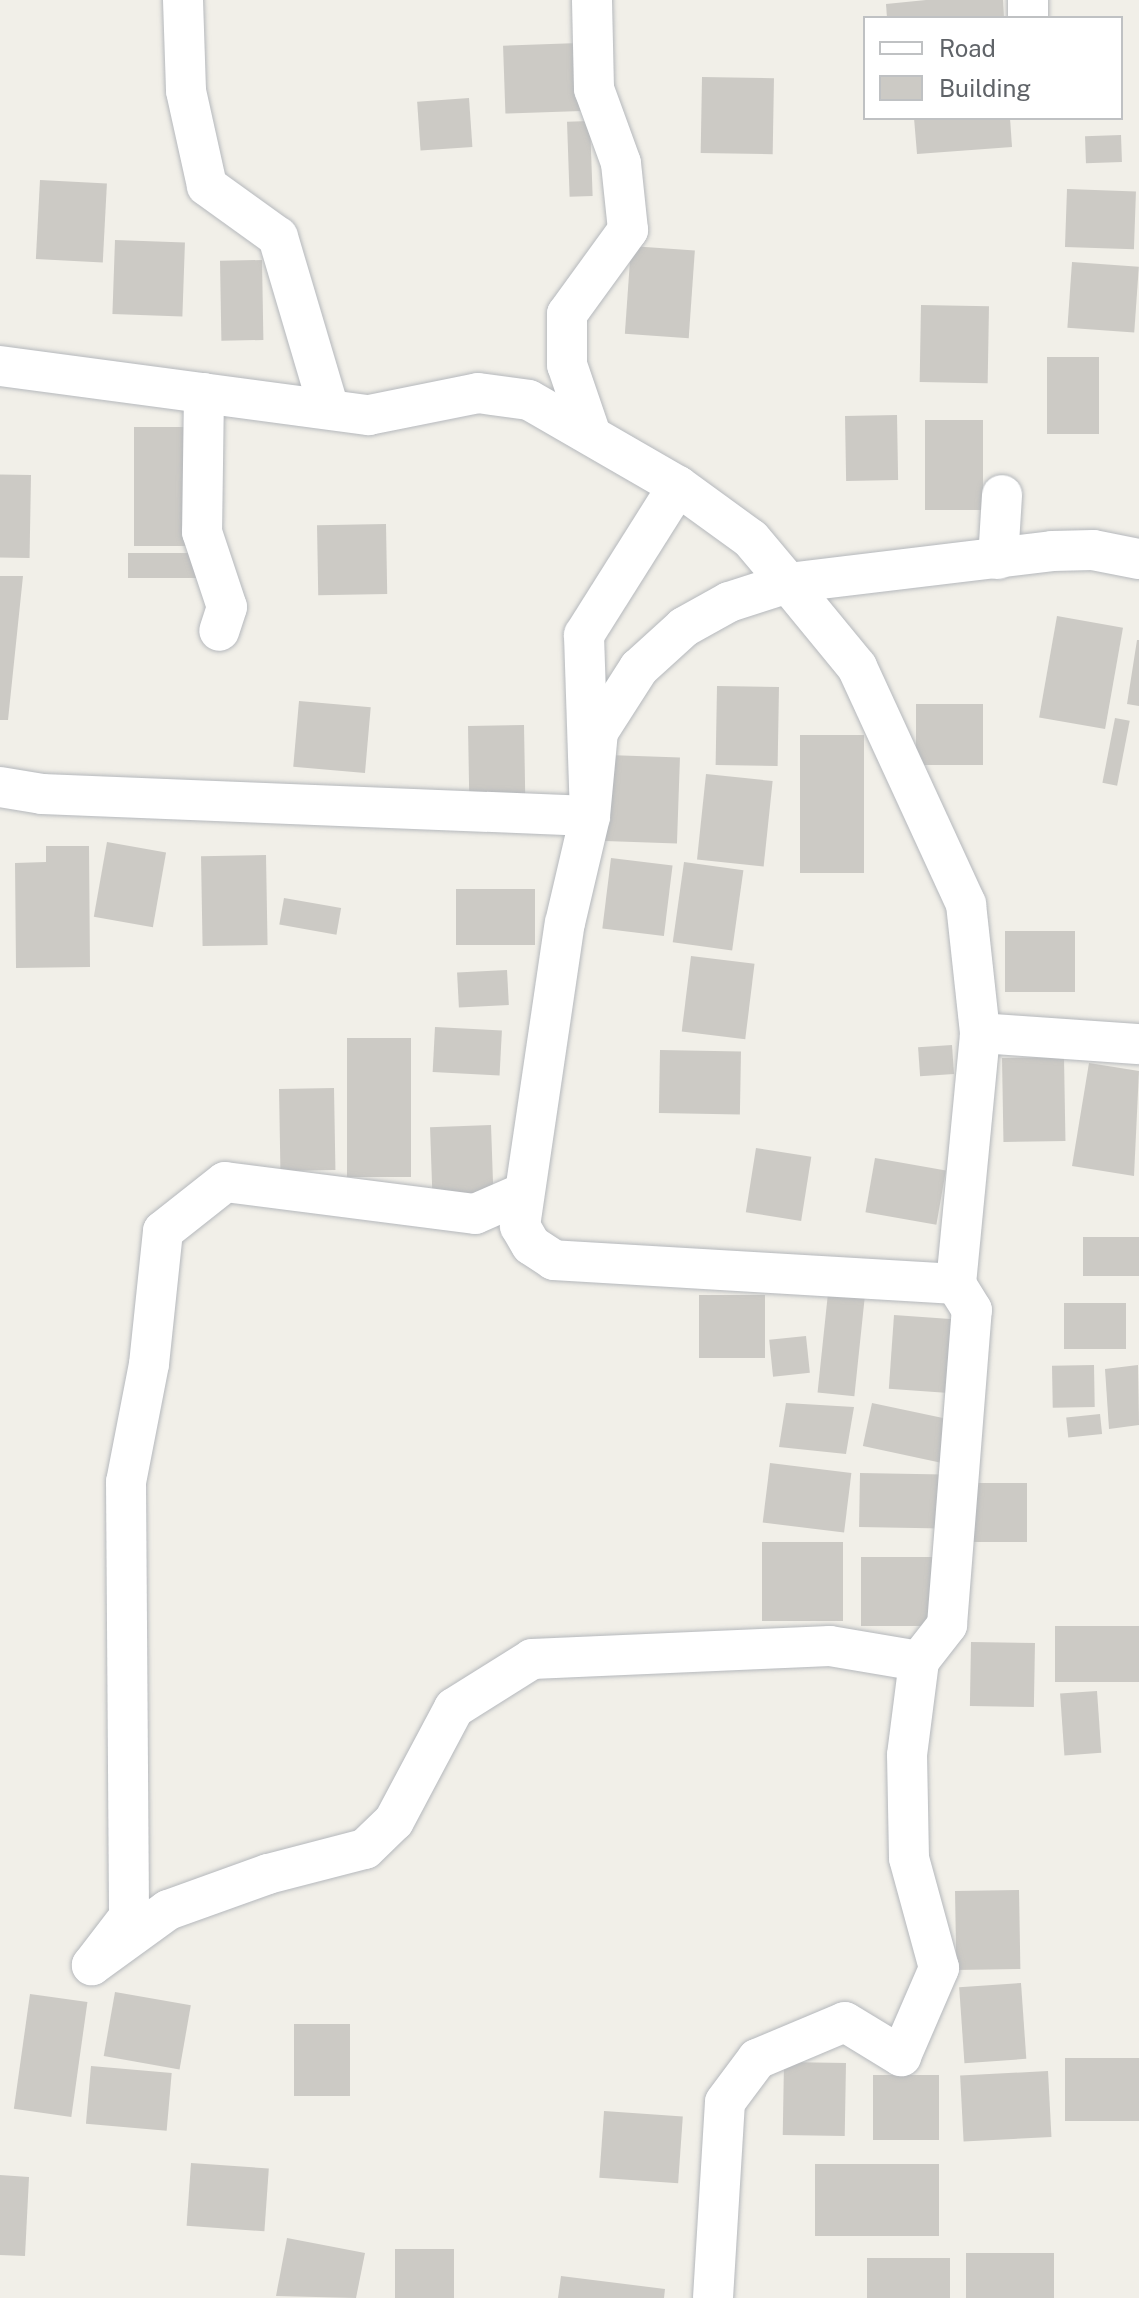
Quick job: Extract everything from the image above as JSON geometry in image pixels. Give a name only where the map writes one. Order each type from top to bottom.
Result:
[{"type":"street","points":[[183,0],[186,91],[207,186],[278,237],[329,409]]},
{"type":"street","points":[[590,432],[567,365],[567,314],[628,230],[621,163],[594,89],[592,0]]},
{"type":"street","points":[[0,366],[369,415],[478,393],[529,400],[590,432],[678,486],[751,539],[857,667],[966,904],[980,1033],[956,1284],[972,1310],[947,1625],[919,1661],[907,1755],[909,1858],[939,1968],[901,2056],[845,2022],[757,2059],[725,2102],[713,2298]]},
{"type":"street","points":[[204,393],[202,532],[227,607],[219,631]]},
{"type":"street","points":[[590,816],[584,635],[678,486]]},
{"type":"street","points":[[998,559],[1002,495]]},
{"type":"street","points":[[956,1284],[554,1260],[531,1245],[520,1226],[523,1193],[565,923],[590,816],[598,732],[639,668],[684,627],[729,602],[788,583],[1093,550],[1139,559]]},
{"type":"street","points":[[0,787],[42,794],[590,816]]},
{"type":"street","points":[[980,1033],[1139,1044]]},
{"type":"street","points":[[523,1193],[475,1214],[225,1182],[163,1231],[149,1364],[126,1482],[129,1917],[92,1965],[168,1910],[268,1874],[365,1849],[394,1821],[454,1708],[532,1659],[830,1646],[919,1661]]},
{"type":"building","points":[[926,0],[1003,0],[1004,16],[887,16],[886,4]]},
{"type":"building","points":[[579,43],[581,111],[505,114],[503,46]]},
{"type":"building","points":[[702,77],[774,78],[773,154],[701,153]]},
{"type":"building","points":[[469,98],[472,147],[421,151],[417,102]]},
{"type":"building","points":[[914,120],[1010,120],[1012,147],[917,154]]},
{"type":"building","points":[[590,121],[593,196],[570,197],[567,122]]},
{"type":"building","points":[[1121,135],[1122,162],[1086,163],[1085,136]]},
{"type":"building","points":[[40,180],[107,184],[103,262],[36,259]]},
{"type":"building","points":[[1067,189],[1136,191],[1134,249],[1065,247]]},
{"type":"building","points":[[115,240],[185,242],[182,316],[112,314]]},
{"type":"building","points":[[631,246],[695,250],[689,338],[625,334]]},
{"type":"building","points":[[262,260],[263,340],[221,341],[220,261]]},
{"type":"building","points":[[1072,262],[1139,267],[1134,333],[1067,328]]},
{"type":"building","points":[[921,305],[989,306],[988,383],[920,382]]},
{"type":"building","points":[[1047,357],[1099,357],[1099,434],[1047,434]]},
{"type":"building","points":[[897,415],[898,480],[846,481],[845,416]]},
{"type":"building","points":[[925,420],[983,420],[983,510],[925,510]]},
{"type":"building","points":[[134,427],[196,427],[196,546],[134,546]]},
{"type":"building","points":[[0,474],[31,475],[30,558],[0,557]]},
{"type":"building","points":[[386,524],[387,594],[318,595],[317,525]]},
{"type":"building","points":[[128,553],[197,553],[197,578],[128,578]]},
{"type":"building","points":[[0,576],[23,576],[8,720],[0,720]]},
{"type":"building","points":[[1057,616],[1123,628],[1105,729],[1039,717]]},
{"type":"building","points":[[1139,640],[1139,706],[1127,704]]},
{"type":"building","points":[[717,686],[779,687],[778,766],[716,765]]},
{"type":"building","points":[[299,701],[371,707],[365,773],[293,767]]},
{"type":"building","points":[[916,704],[983,704],[983,765],[916,765]]},
{"type":"building","points":[[1115,718],[1130,721],[1117,786],[1102,783]]},
{"type":"building","points":[[524,725],[525,802],[469,803],[468,726]]},
{"type":"building","points":[[800,735],[864,735],[864,873],[800,873]]},
{"type":"building","points":[[608,755],[680,758],[677,843],[605,841]]},
{"type":"building","points":[[706,774],[773,781],[764,867],[697,860]]},
{"type":"building","points":[[107,842],[166,852],[153,927],[94,917]]},
{"type":"building","points":[[46,846],[89,846],[90,967],[16,968],[15,863],[46,862]]},
{"type":"building","points":[[266,855],[268,945],[203,946],[201,856]]},
{"type":"building","points":[[611,858],[673,866],[664,936],[602,928]]},
{"type":"building","points":[[684,862],[743,870],[732,951],[673,942]]},
{"type":"building","points":[[456,889],[535,889],[535,945],[456,945]]},
{"type":"building","points":[[284,898],[341,908],[336,935],[279,925]]},
{"type":"building","points":[[1005,931],[1075,931],[1075,992],[1005,992]]},
{"type":"building","points":[[691,956],[755,964],[745,1039],[682,1031]]},
{"type":"building","points":[[507,970],[509,1005],[459,1008],[457,973]]},
{"type":"building","points":[[435,1027],[502,1031],[500,1075],[433,1072]]},
{"type":"building","points":[[347,1038],[411,1038],[411,1177],[347,1177]]},
{"type":"building","points":[[952,1045],[954,1074],[920,1076],[918,1047]]},
{"type":"building","points":[[660,1050],[741,1051],[740,1114],[659,1113]]},
{"type":"building","points":[[1064,1057],[1065,1141],[1003,1142],[1002,1058]]},
{"type":"building","points":[[1089,1063],[1139,1071],[1134,1176],[1072,1166]]},
{"type":"building","points":[[334,1088],[335,1170],[280,1171],[279,1089]]},
{"type":"building","points":[[491,1125],[494,1197],[433,1199],[430,1127]]},
{"type":"building","points":[[756,1148],[811,1157],[801,1221],[746,1212]]},
{"type":"building","points":[[875,1158],[946,1171],[936,1225],[865,1212]]},
{"type":"building","points":[[1083,1237],[1139,1237],[1139,1276],[1083,1276]]},
{"type":"building","points":[[828,1293],[865,1297],[854,1396],[818,1392]]},
{"type":"building","points":[[699,1295],[765,1295],[765,1358],[699,1358]]},
{"type":"building","points":[[1064,1303],[1126,1303],[1126,1349],[1064,1349]]},
{"type":"building","points":[[894,1315],[954,1319],[949,1393],[889,1389]]},
{"type":"building","points":[[806,1336],[810,1373],[773,1377],[769,1340]]},
{"type":"building","points":[[1094,1365],[1095,1407],[1053,1408],[1052,1366]]},
{"type":"building","points":[[1138,1365],[1139,1425],[1109,1429],[1105,1369]]},
{"type":"building","points":[[786,1403],[854,1407],[846,1454],[779,1447]]},
{"type":"building","points":[[872,1403],[951,1420],[942,1463],[863,1446]]},
{"type":"building","points":[[1100,1414],[1102,1434],[1068,1437],[1066,1418]]},
{"type":"building","points":[[770,1463],[851,1473],[844,1533],[763,1523]]},
{"type":"building","points":[[860,1473],[944,1474],[943,1528],[859,1527]]},
{"type":"building","points":[[973,1483],[1027,1483],[1027,1542],[973,1542]]},
{"type":"building","points":[[762,1542],[843,1542],[843,1621],[762,1621]]},
{"type":"building","points":[[861,1557],[933,1557],[933,1626],[861,1626]]},
{"type":"building","points":[[1055,1626],[1139,1626],[1139,1682],[1055,1682]]},
{"type":"building","points":[[971,1642],[1035,1643],[1034,1707],[970,1706]]},
{"type":"building","points":[[1097,1691],[1101,1753],[1064,1755],[1060,1694]]},
{"type":"building","points":[[1019,1890],[1020,1969],[956,1970],[955,1891]]},
{"type":"building","points":[[1021,1983],[1026,2059],[964,2063],[959,1987]]},
{"type":"building","points":[[115,1992],[191,2005],[180,2069],[104,2056]]},
{"type":"building","points":[[30,1994],[87,2002],[71,2117],[14,2109]]},
{"type":"building","points":[[294,2024],[350,2024],[350,2096],[294,2096]]},
{"type":"building","points":[[1065,2058],[1139,2058],[1139,2121],[1065,2121]]},
{"type":"building","points":[[784,2062],[846,2063],[845,2136],[783,2135]]},
{"type":"building","points":[[91,2066],[172,2073],[167,2131],[86,2124]]},
{"type":"building","points":[[1048,2071],[1051,2137],[964,2142],[960,2076]]},
{"type":"building","points":[[873,2075],[939,2075],[939,2140],[873,2140]]},
{"type":"building","points":[[604,2111],[683,2117],[678,2183],[599,2178]]},
{"type":"building","points":[[191,2163],[269,2168],[264,2231],[187,2226]]},
{"type":"building","points":[[815,2164],[939,2164],[939,2236],[815,2236]]},
{"type":"building","points":[[0,2175],[29,2177],[25,2256],[0,2255]]},
{"type":"building","points":[[287,2238],[365,2253],[356,2298],[276,2296]]},
{"type":"building","points":[[395,2249],[454,2249],[454,2298],[395,2298]]},
{"type":"building","points":[[966,2253],[1054,2253],[1054,2298],[966,2298]]},
{"type":"building","points":[[867,2258],[950,2258],[950,2298],[867,2298]]},
{"type":"building","points":[[561,2276],[665,2289],[664,2298],[558,2298]]}]
